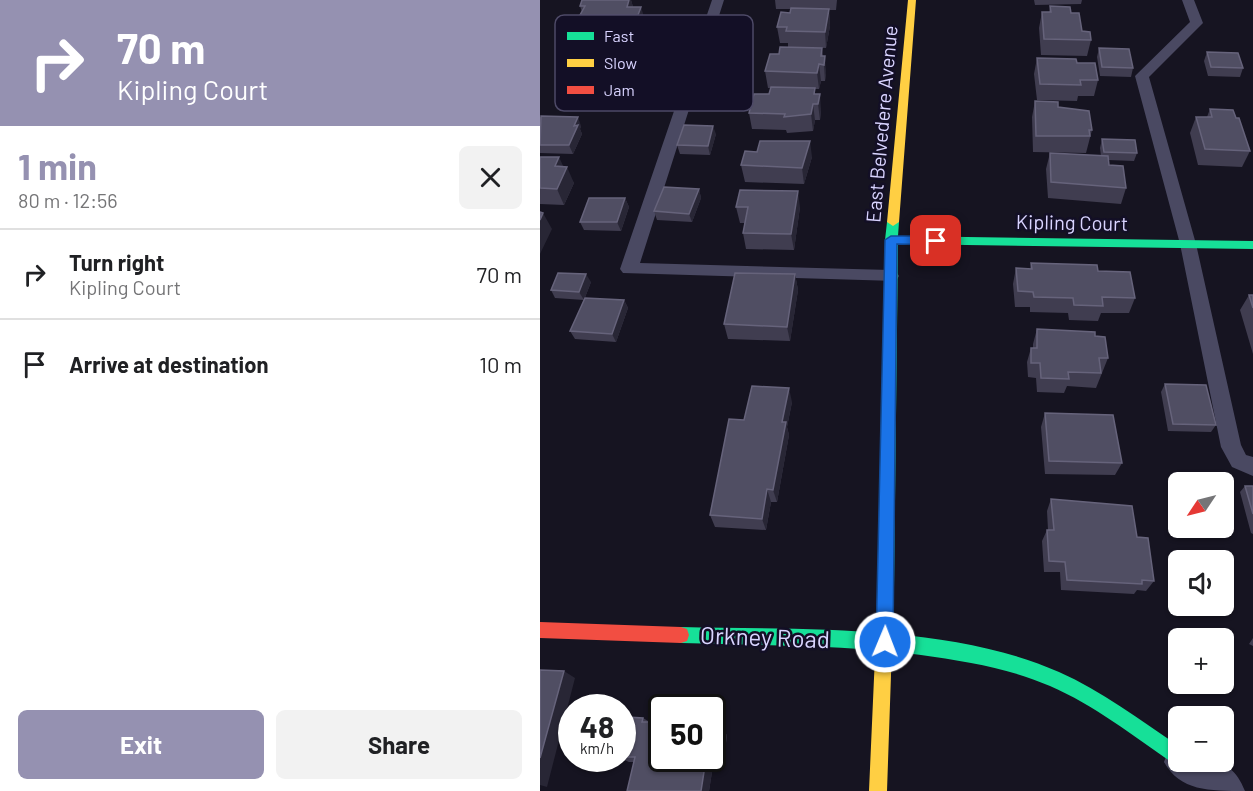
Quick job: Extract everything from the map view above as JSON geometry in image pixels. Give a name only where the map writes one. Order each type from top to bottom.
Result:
[{"type":"main road","name":"East Belvedere Avenue","points":[[878,791],[885,642],[891,240],[912,0]]},
{"type":"main road","name":"Kipling Court","points":[[891,240],[1253,245]]},
{"type":"main road","name":"Orkney Road","points":[[540,630],[885,642],[967,655],[1035,671],[1097,702],[1168,750]]},
{"type":"street","points":[[1199,772],[1223,791]]},
{"type":"lane","points":[[713,15],[718,0]]},
{"type":"lane","points":[[1188,0],[1197,23],[1142,76],[1188,244],[1231,447],[1239,460],[1253,467]]},
{"type":"lane","points":[[681,111],[629,269],[890,276]]},
{"type":"building","points":[[582,0],[629,0],[627,7],[641,7],[638,15],[580,15],[585,6],[580,6]]},
{"type":"building","points":[[1050,6],[1070,7],[1071,13],[1079,13],[1082,31],[1090,32],[1091,40],[1044,39],[1042,12],[1051,12]]},
{"type":"building","points":[[791,8],[829,9],[825,32],[786,31],[787,27],[777,27],[781,12],[790,13]]},
{"type":"building","points":[[780,47],[822,48],[821,56],[825,56],[824,65],[819,64],[817,73],[765,71],[770,54],[779,54]]},
{"type":"building","points":[[1099,48],[1129,49],[1133,68],[1102,67]]},
{"type":"building","points":[[1207,52],[1238,53],[1243,68],[1211,67]]},
{"type":"building","points":[[1037,58],[1076,59],[1077,63],[1095,63],[1098,80],[1080,80],[1081,85],[1040,84]]},
{"type":"building","points":[[771,87],[815,88],[814,94],[820,94],[818,104],[813,104],[811,114],[784,117],[785,114],[749,113],[753,111],[754,94],[769,94]]},
{"type":"building","points":[[1035,101],[1058,102],[1058,107],[1089,111],[1092,130],[1089,130],[1090,136],[1036,136]]},
{"type":"building","points":[[1210,109],[1233,110],[1236,118],[1239,118],[1250,151],[1205,149],[1196,117],[1212,117]]},
{"type":"building","points":[[541,116],[578,117],[574,126],[578,125],[569,145],[540,145]]},
{"type":"building","points":[[684,125],[713,126],[708,146],[677,145]]},
{"type":"building","points":[[1102,139],[1135,140],[1137,153],[1104,152]]},
{"type":"building","points":[[760,141],[810,141],[802,168],[741,165],[745,151],[757,152]]},
{"type":"building","points":[[1050,153],[1108,156],[1109,165],[1123,166],[1126,188],[1051,182]]},
{"type":"building","points":[[540,157],[559,157],[555,166],[567,167],[557,189],[540,188]]},
{"type":"building","points":[[664,187],[699,189],[689,214],[654,211]]},
{"type":"building","points":[[740,190],[798,191],[791,234],[743,233],[748,207],[736,207]]},
{"type":"building","points":[[589,198],[625,198],[617,222],[580,222]]},
{"type":"building","points":[[1031,263],[1097,265],[1098,271],[1130,272],[1135,298],[1102,297],[1103,306],[1074,305],[1073,298],[1034,297],[1033,292],[1018,291],[1016,268],[1032,269]]},
{"type":"building","points":[[558,273],[586,274],[579,292],[551,290]]},
{"type":"building","points":[[735,273],[795,274],[787,327],[724,324]]},
{"type":"building","points":[[1249,295],[1253,295],[1253,308]]},
{"type":"building","points":[[585,298],[624,300],[612,334],[570,331]]},
{"type":"building","points":[[1037,329],[1095,332],[1095,336],[1105,337],[1108,358],[1099,358],[1101,373],[1068,372],[1069,379],[1041,378],[1040,363],[1031,363],[1031,348],[1037,348]]},
{"type":"building","points":[[1165,384],[1206,385],[1216,425],[1173,424]]},
{"type":"building","points":[[752,386],[789,388],[782,422],[786,422],[773,490],[767,489],[762,519],[710,515],[729,419],[744,420]]},
{"type":"building","points":[[1045,413],[1113,415],[1122,463],[1049,461]]},
{"type":"building","points":[[1245,486],[1253,486],[1253,514]]},
{"type":"building","points":[[1051,499],[1132,506],[1137,537],[1148,538],[1154,581],[1142,580],[1142,584],[1067,580],[1065,562],[1049,561],[1047,530],[1054,530]]},
{"type":"building","points":[[540,670],[564,671],[540,758]]},
{"type":"building","points":[[636,718],[643,718],[642,722],[648,722],[648,772],[704,772],[701,791],[627,791],[631,772],[636,772]]},
{"type":"traffic: fast","points":[[886,588],[893,222]]},
{"type":"traffic: fast","points":[[891,240],[1253,245]]},
{"type":"traffic: fast","points":[[681,635],[814,638],[904,644],[992,659],[1034,671],[1072,687],[1168,749]]},
{"type":"traffic: slow","points":[[893,222],[912,0]]},
{"type":"traffic: slow","points":[[878,791],[886,588]]},
{"type":"traffic: jam","points":[[540,630],[681,635]]},
{"type":"route","points":[[885,642],[891,240],[936,241]]}]
